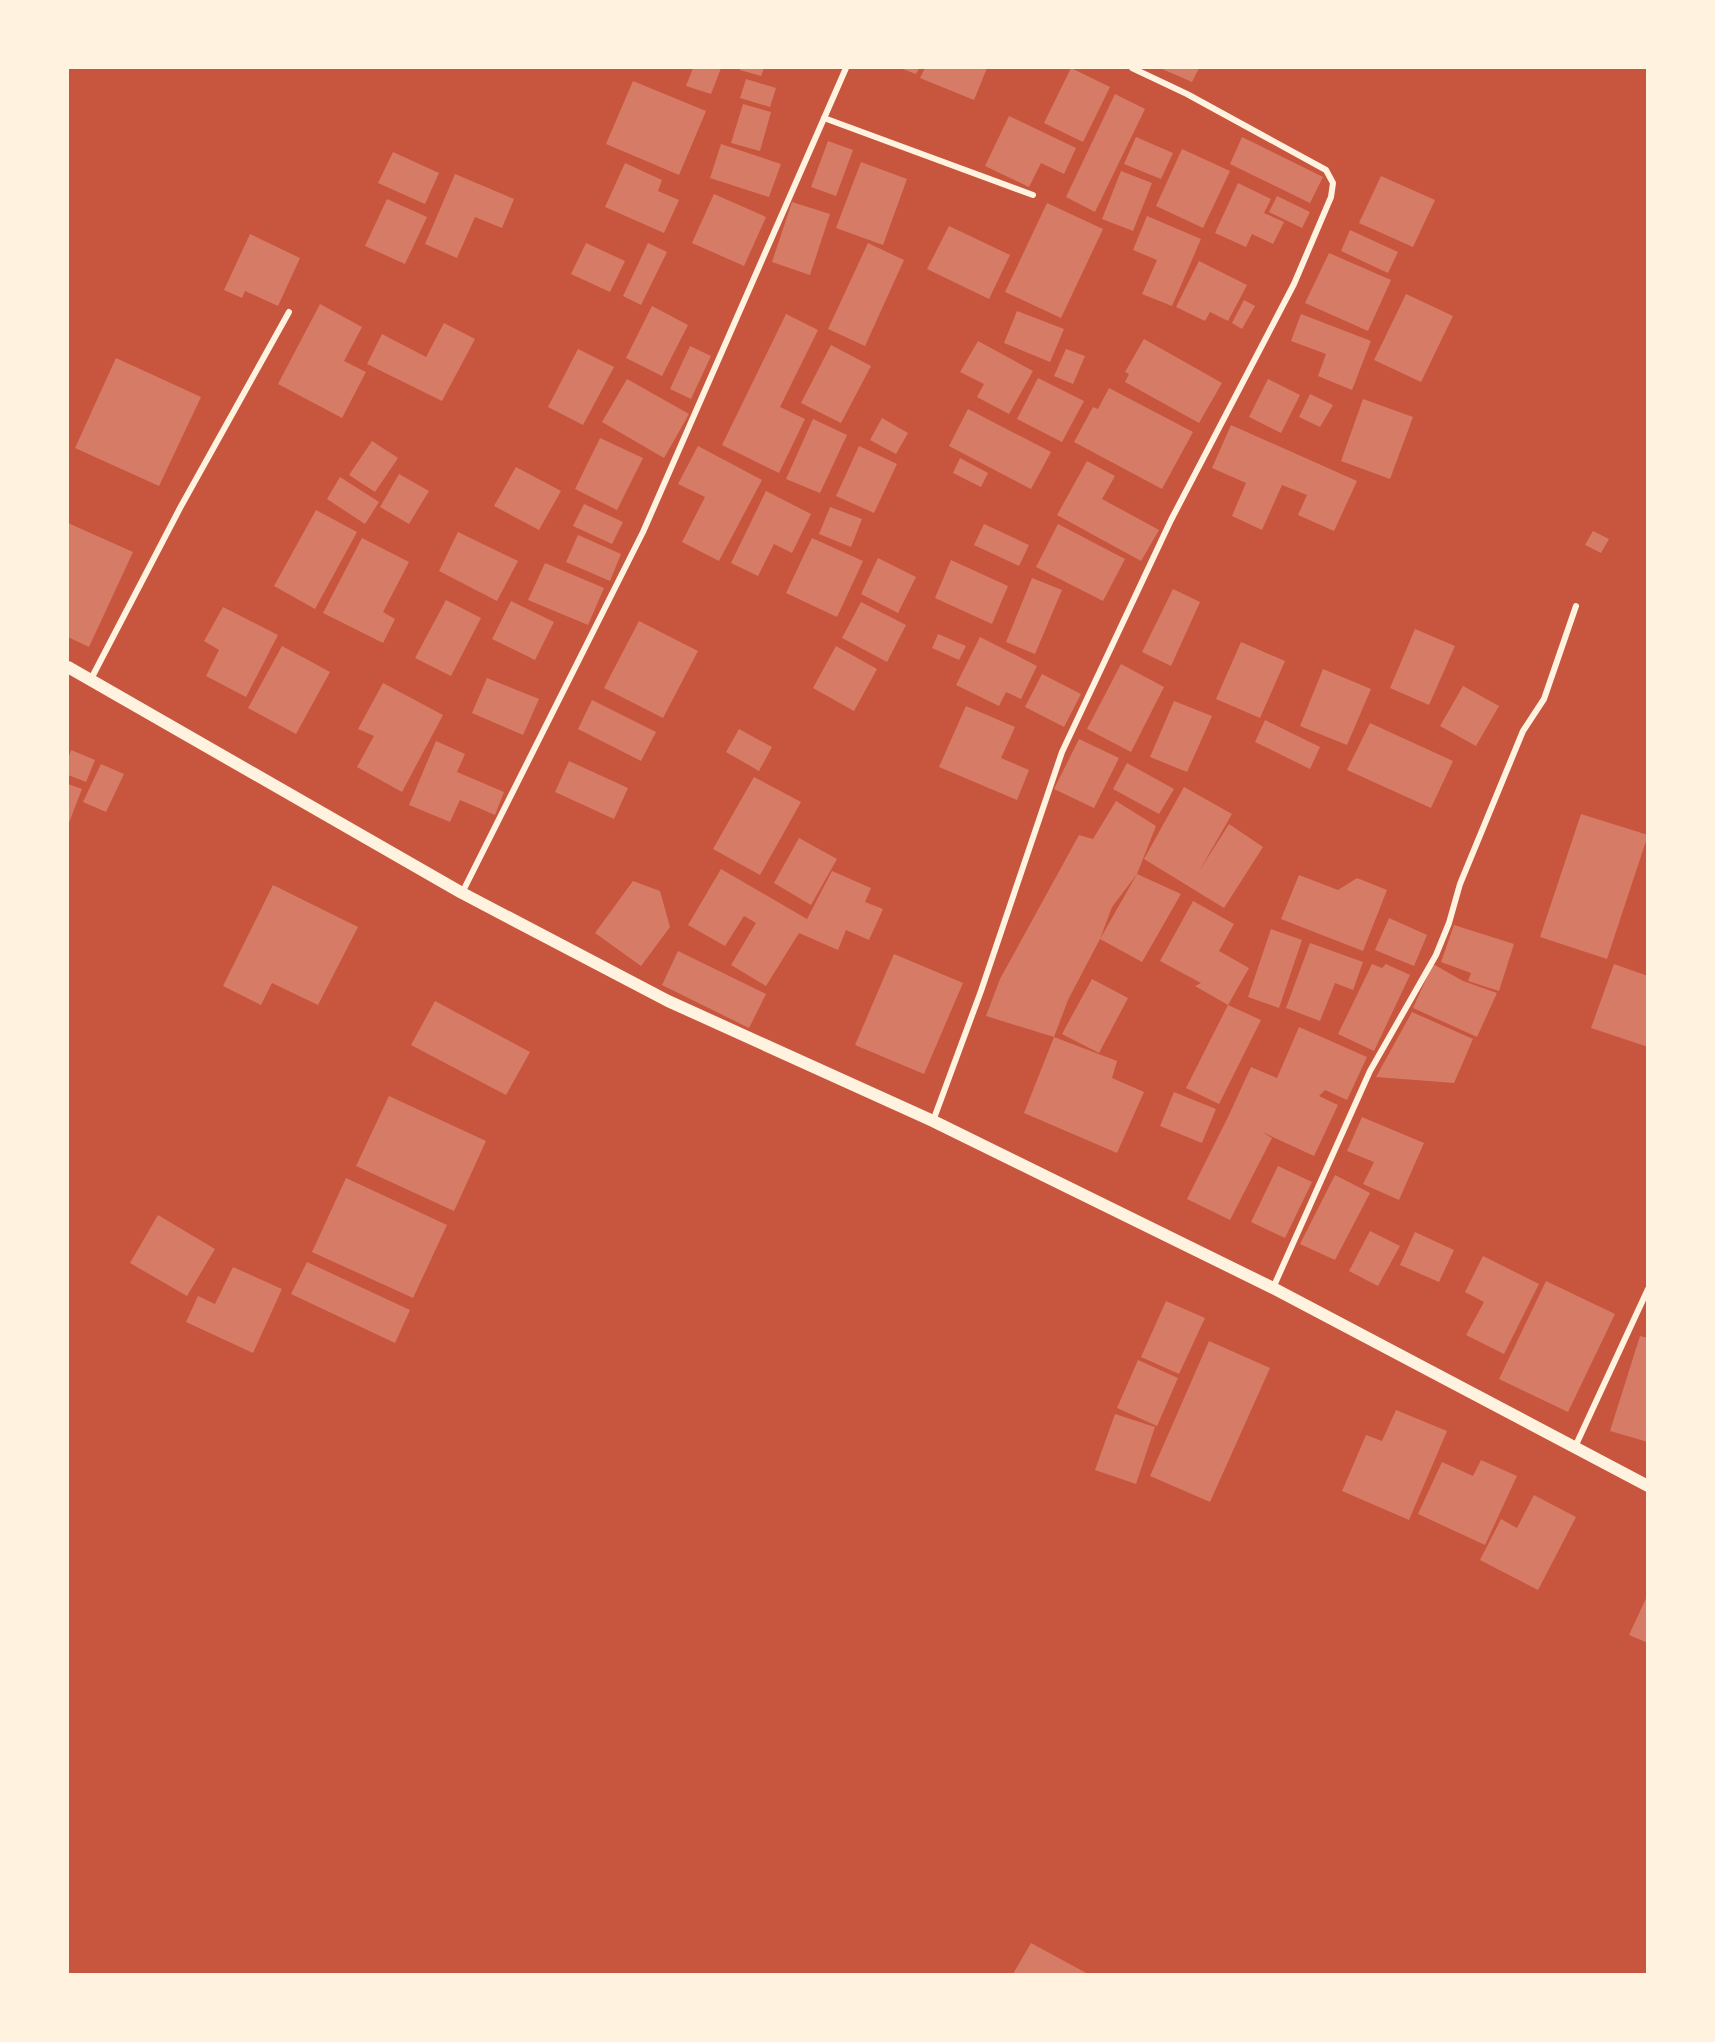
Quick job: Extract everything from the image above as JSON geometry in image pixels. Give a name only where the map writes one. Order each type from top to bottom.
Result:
[{"type":"main road","points":[[68,666],[462,893],[668,1001],[933,1121],[1273,1288],[1647,1486]]},
{"type":"street","points":[[462,893],[643,532],[846,68]]},
{"type":"street","points":[[933,1121],[981,991],[1062,753],[1171,520],[1294,284],[1331,197],[1333,183],[1326,170],[1187,94],[1132,68]]},
{"type":"street","points":[[824,118],[1033,195]]},
{"type":"street","points":[[91,679],[180,508],[289,312]]},
{"type":"street","points":[[1273,1288],[1370,1071],[1436,955],[1449,923],[1460,884],[1523,731],[1544,699],[1576,606]]},
{"type":"street","points":[[1575,1448],[1647,1289]]},
{"type":"building","points":[[693,68],[721,68],[711,94],[686,86]]},
{"type":"building","points":[[740,68],[764,68],[761,76],[740,70]]},
{"type":"building","points":[[900,68],[919,68],[916,74]]},
{"type":"building","points":[[925,68],[987,68],[974,100],[920,78]]},
{"type":"building","points":[[1071,68],[1110,87],[1083,142],[1044,123]]},
{"type":"building","points":[[1160,68],[1199,68],[1192,82]]},
{"type":"building","points":[[746,79],[776,88],[770,107],[740,98]]},
{"type":"building","points":[[633,81],[706,111],[679,175],[606,144]]},
{"type":"building","points":[[1115,94],[1145,109],[1095,212],[1066,197]]},
{"type":"building","points":[[743,104],[771,112],[760,151],[731,143]]},
{"type":"building","points":[[1009,116],[1076,148],[1064,174],[1041,163],[1029,187],[985,166]]},
{"type":"building","points":[[1136,137],[1173,153],[1161,179],[1124,164]]},
{"type":"building","points":[[1242,137],[1323,177],[1310,203],[1230,164]]},
{"type":"building","points":[[828,141],[853,150],[836,196],[811,187]]},
{"type":"building","points":[[721,144],[781,164],[769,197],[710,178]]},
{"type":"building","points":[[1182,149],[1230,171],[1203,228],[1156,206]]},
{"type":"building","points":[[393,152],[439,173],[425,204],[378,183]]},
{"type":"building","points":[[861,162],[907,179],[883,245],[836,228]]},
{"type":"building","points":[[625,163],[662,180],[658,191],[679,200],[664,233],[605,207]]},
{"type":"building","points":[[1121,171],[1152,183],[1133,231],[1102,219]]},
{"type":"building","points":[[455,174],[514,199],[502,228],[475,217],[457,258],[425,244]]},
{"type":"building","points":[[1381,176],[1435,200],[1413,247],[1359,223]]},
{"type":"building","points":[[1238,183],[1271,199],[1264,213],[1284,222],[1273,244],[1252,234],[1246,247],[1215,233]]},
{"type":"building","points":[[714,194],[766,217],[744,266],[692,243]]},
{"type":"building","points":[[1277,196],[1310,212],[1302,228],[1269,212]]},
{"type":"building","points":[[387,199],[427,217],[405,264],[365,246]]},
{"type":"building","points":[[792,202],[830,214],[810,275],[772,262]]},
{"type":"building","points":[[1047,203],[1103,229],[1061,318],[1005,292]]},
{"type":"building","points":[[1147,216],[1201,239],[1172,306],[1142,294],[1157,260],[1133,250]]},
{"type":"building","points":[[949,226],[1010,255],[989,299],[927,269]]},
{"type":"building","points":[[1350,230],[1398,252],[1388,273],[1341,251]]},
{"type":"building","points":[[250,234],[300,258],[278,306],[245,291],[242,298],[224,290]]},
{"type":"building","points":[[586,243],[625,261],[610,292],[571,274]]},
{"type":"building","points":[[648,243],[667,252],[641,305],[623,296]]},
{"type":"building","points":[[868,243],[904,260],[865,346],[828,329]]},
{"type":"building","points":[[1329,253],[1391,280],[1368,331],[1305,303]]},
{"type":"building","points":[[1199,261],[1247,285],[1228,321],[1210,312],[1205,321],[1176,307]]},
{"type":"building","points":[[1406,294],[1453,316],[1421,382],[1374,360]]},
{"type":"building","points":[[1244,300],[1255,306],[1242,329],[1232,323]]},
{"type":"building","points":[[320,304],[362,327],[344,361],[366,372],[342,418],[278,384]]},
{"type":"building","points":[[652,306],[688,325],[662,376],[626,358]]},
{"type":"building","points":[[1017,311],[1064,329],[1050,362],[1004,343]]},
{"type":"building","points":[[786,314],[818,330],[780,407],[805,419],[779,473],[722,445]]},
{"type":"building","points":[[1301,314],[1371,341],[1352,390],[1318,376],[1326,354],[1291,341]]},
{"type":"building","points":[[444,323],[475,339],[442,401],[367,364],[382,334],[426,357]]},
{"type":"building","points":[[1144,339],[1222,383],[1199,423],[1125,382],[1129,374],[1125,372]]},
{"type":"building","points":[[978,341],[1033,371],[1009,414],[977,397],[984,384],[960,372]]},
{"type":"building","points":[[831,345],[871,366],[841,423],[801,403]]},
{"type":"building","points":[[690,346],[711,356],[691,399],[670,389]]},
{"type":"building","points":[[578,349],[614,367],[583,425],[548,407]]},
{"type":"building","points":[[1066,349],[1085,356],[1073,384],[1054,376]]},
{"type":"building","points":[[116,358],[201,397],[159,486],[75,448]]},
{"type":"building","points":[[1038,378],[1084,401],[1062,442],[1017,419]]},
{"type":"building","points":[[627,379],[689,414],[664,458],[602,422]]},
{"type":"building","points":[[1268,379],[1300,395],[1281,433],[1249,417]]},
{"type":"building","points":[[1109,388],[1193,432],[1162,489],[1074,442],[1093,407],[1098,409]]},
{"type":"building","points":[[1310,394],[1333,405],[1320,427],[1299,417]]},
{"type":"building","points":[[1363,399],[1413,417],[1390,479],[1341,461]]},
{"type":"building","points":[[968,409],[1051,452],[1031,489],[949,446]]},
{"type":"building","points":[[882,418],[908,433],[896,454],[870,440]]},
{"type":"building","points":[[813,419],[847,435],[820,493],[786,479]]},
{"type":"building","points":[[1231,425],[1357,481],[1334,531],[1298,515],[1307,495],[1282,485],[1262,530],[1232,516],[1246,483],[1212,468]]},
{"type":"building","points":[[600,438],[643,458],[617,510],[575,489]]},
{"type":"building","points":[[372,441],[398,458],[375,492],[349,475]]},
{"type":"building","points":[[698,446],[762,480],[719,561],[682,542],[705,497],[678,484]]},
{"type":"building","points":[[859,446],[897,464],[874,513],[836,496]]},
{"type":"building","points":[[960,458],[988,473],[981,487],[953,473]]},
{"type":"building","points":[[1087,461],[1115,476],[1102,499],[1159,530],[1141,561],[1057,515]]},
{"type":"building","points":[[516,467],[561,491],[539,530],[494,506]]},
{"type":"building","points":[[399,474],[429,491],[409,524],[380,507]]},
{"type":"building","points":[[340,477],[379,502],[365,524],[327,499]]},
{"type":"building","points":[[766,491],[811,514],[792,553],[774,544],[758,576],[731,563]]},
{"type":"building","points":[[584,504],[623,522],[612,544],[573,526]]},
{"type":"building","points":[[830,507],[862,519],[851,547],[819,534]]},
{"type":"building","points":[[316,510],[357,532],[315,609],[274,586]]},
{"type":"building","points":[[68,523],[133,552],[89,647],[68,637]]},
{"type":"building","points":[[984,524],[1029,545],[1019,566],[974,545]]},
{"type":"building","points":[[1058,524],[1125,559],[1103,601],[1036,567]]},
{"type":"building","points":[[1593,531],[1609,539],[1601,553],[1585,545]]},
{"type":"building","points":[[458,532],[518,561],[497,601],[439,571]]},
{"type":"building","points":[[578,535],[621,554],[610,581],[566,562]]},
{"type":"building","points":[[362,538],[409,562],[383,612],[395,619],[383,643],[323,613]]},
{"type":"building","points":[[812,538],[863,561],[837,617],[786,593]]},
{"type":"building","points":[[878,558],[916,577],[898,613],[861,594]]},
{"type":"building","points":[[951,560],[1008,586],[992,624],[935,598]]},
{"type":"building","points":[[545,563],[604,588],[588,625],[528,600]]},
{"type":"building","points":[[1032,578],[1062,590],[1035,654],[1006,642]]},
{"type":"building","points":[[1173,589],[1200,602],[1171,666],[1142,652]]},
{"type":"building","points":[[446,600],[481,618],[451,676],[415,658]]},
{"type":"building","points":[[511,601],[554,622],[535,660],[492,639]]},
{"type":"building","points":[[861,602],[906,625],[887,662],[842,638]]},
{"type":"building","points":[[223,607],[278,635],[246,697],[206,676],[219,650],[204,641]]},
{"type":"building","points":[[639,621],[698,651],[663,718],[604,688]]},
{"type":"building","points":[[1415,629],[1455,646],[1429,705],[1390,688]]},
{"type":"building","points":[[938,634],[966,646],[959,660],[932,648]]},
{"type":"building","points":[[980,637],[1037,666],[1021,699],[1006,692],[999,706],[956,685]]},
{"type":"building","points":[[1241,642],[1285,661],[1260,718],[1216,699]]},
{"type":"building","points":[[282,646],[330,672],[296,734],[248,708]]},
{"type":"building","points":[[836,646],[877,669],[854,711],[813,688]]},
{"type":"building","points":[[1121,664],[1164,687],[1131,752],[1087,729]]},
{"type":"building","points":[[1323,669],[1371,689],[1347,745],[1300,726]]},
{"type":"building","points":[[1042,674],[1081,694],[1064,727],[1025,707]]},
{"type":"building","points":[[487,678],[539,699],[523,735],[472,713]]},
{"type":"building","points":[[383,683],[443,715],[402,792],[357,767],[374,736],[358,729]]},
{"type":"building","points":[[1463,686],[1499,706],[1476,746],[1440,726]]},
{"type":"building","points":[[592,700],[656,732],[641,761],[578,729]]},
{"type":"building","points":[[1174,701],[1212,716],[1187,772],[1150,757]]},
{"type":"building","points":[[966,706],[1015,727],[1001,758],[1029,770],[1017,800],[939,767]]},
{"type":"building","points":[[1265,720],[1320,747],[1310,769],[1255,742]]},
{"type":"building","points":[[1370,723],[1453,761],[1431,808],[1347,770]]},
{"type":"building","points":[[739,729],[772,747],[759,771],[726,752]]},
{"type":"building","points":[[1079,739],[1119,758],[1094,808],[1054,789]]},
{"type":"building","points":[[436,741],[465,754],[457,772],[504,792],[495,815],[460,800],[450,822],[409,805]]},
{"type":"building","points":[[71,750],[95,760],[86,782],[68,775],[68,759]]},
{"type":"building","points":[[569,761],[628,788],[614,819],[555,792]]},
{"type":"building","points":[[1127,763],[1174,789],[1159,814],[1113,789]]},
{"type":"building","points":[[101,764],[124,774],[106,812],[83,802]]},
{"type":"building","points":[[754,777],[801,802],[760,875],[713,849]]},
{"type":"building","points":[[68,784],[82,789],[68,825]]},
{"type":"building","points":[[1184,787],[1232,814],[1198,873],[1229,824],[1263,847],[1224,908],[1144,859]]},
{"type":"building","points":[[1116,801],[1156,826],[1137,874],[1112,907],[1100,939],[1068,1000],[1054,1037],[986,1016],[1000,979],[1079,835],[1093,839]]},
{"type":"building","points":[[1581,814],[1648,835],[1607,959],[1540,937]]},
{"type":"building","points":[[799,838],[837,859],[811,905],[774,883]]},
{"type":"building","points":[[721,869],[807,919],[832,871],[871,888],[865,902],[883,909],[869,940],[846,930],[838,950],[799,933],[766,986],[731,965],[756,923],[744,916],[725,946],[688,925]]},
{"type":"building","points":[[1137,874],[1181,894],[1142,962],[1100,939]]},
{"type":"building","points":[[1299,875],[1338,890],[1357,878],[1387,890],[1363,951],[1281,919]]},
{"type":"building","points":[[633,881],[660,891],[670,927],[641,966],[595,933]]},
{"type":"building","points":[[273,885],[358,927],[318,1005],[272,983],[261,1005],[223,986]]},
{"type":"building","points":[[1193,901],[1234,924],[1219,951],[1249,968],[1228,1005],[1195,986],[1201,983],[1160,961]]},
{"type":"building","points":[[1389,918],[1427,935],[1414,966],[1375,950]]},
{"type":"building","points":[[1454,925],[1514,944],[1499,991],[1468,981],[1471,973],[1441,962]]},
{"type":"building","points":[[1271,929],[1302,940],[1279,1008],[1248,997]]},
{"type":"building","points":[[1310,943],[1363,962],[1353,990],[1335,983],[1320,1021],[1286,1008]]},
{"type":"building","points":[[678,951],[766,994],[749,1028],[662,985]]},
{"type":"building","points":[[894,954],[963,983],[924,1074],[855,1045]]},
{"type":"building","points":[[1372,964],[1382,968],[1386,964],[1410,975],[1374,1051],[1338,1034]]},
{"type":"building","points":[[1433,964],[1463,981],[1497,993],[1477,1037],[1413,1008]]},
{"type":"building","points":[[1614,964],[1648,976],[1648,1047],[1591,1028]]},
{"type":"building","points":[[1092,979],[1128,998],[1099,1053],[1062,1034]]},
{"type":"building","points":[[435,1001],[530,1052],[506,1095],[411,1045]]},
{"type":"building","points":[[1228,1005],[1261,1020],[1219,1104],[1186,1088]]},
{"type":"building","points":[[1412,1012],[1473,1039],[1454,1083],[1376,1077]]},
{"type":"building","points":[[1299,1027],[1367,1057],[1347,1100],[1325,1090],[1319,1096],[1338,1105],[1314,1156],[1262,1132],[1272,1138],[1230,1220],[1187,1199],[1251,1067],[1277,1078]]},
{"type":"building","points":[[1054,1037],[1117,1061],[1112,1078],[1144,1092],[1117,1153],[1024,1113]]},
{"type":"building","points":[[1174,1092],[1216,1109],[1202,1143],[1160,1126]]},
{"type":"building","points":[[389,1096],[486,1141],[454,1211],[356,1166]]},
{"type":"building","points":[[1362,1117],[1424,1143],[1399,1200],[1363,1184],[1374,1162],[1347,1151]]},
{"type":"building","points":[[1278,1166],[1312,1182],[1285,1238],[1251,1222]]},
{"type":"building","points":[[1335,1175],[1370,1193],[1335,1260],[1300,1244]]},
{"type":"building","points":[[346,1178],[447,1225],[413,1298],[312,1252]]},
{"type":"building","points":[[158,1215],[215,1249],[187,1296],[130,1263]]},
{"type":"building","points":[[1370,1231],[1400,1246],[1378,1286],[1349,1271]]},
{"type":"building","points":[[1415,1232],[1454,1250],[1439,1282],[1400,1265]]},
{"type":"building","points":[[1483,1256],[1539,1284],[1504,1354],[1466,1335],[1484,1302],[1465,1292]]},
{"type":"building","points":[[307,1262],[410,1310],[395,1343],[291,1294]]},
{"type":"building","points":[[233,1267],[282,1289],[253,1353],[186,1322],[198,1296],[215,1304]]},
{"type":"building","points":[[1546,1281],[1615,1314],[1568,1412],[1499,1379]]},
{"type":"building","points":[[1166,1301],[1205,1318],[1179,1374],[1141,1357]]},
{"type":"building","points":[[1640,1336],[1648,1338],[1648,1442],[1610,1431]]},
{"type":"building","points":[[1209,1341],[1270,1368],[1210,1502],[1150,1476]]},
{"type":"building","points":[[1138,1360],[1178,1378],[1157,1426],[1117,1408]]},
{"type":"building","points":[[1396,1410],[1447,1431],[1409,1520],[1342,1491],[1366,1435],[1382,1441]]},
{"type":"building","points":[[1115,1414],[1155,1427],[1136,1484],[1095,1470]]},
{"type":"building","points":[[1481,1460],[1517,1476],[1485,1545],[1418,1514],[1442,1462],[1473,1476]]},
{"type":"building","points":[[1534,1495],[1576,1517],[1538,1590],[1480,1560],[1501,1519],[1517,1528]]},
{"type":"building","points":[[1648,1594],[1648,1643],[1629,1635]]},
{"type":"building","points":[[1031,1943],[1088,1974],[1013,1974]]}]
